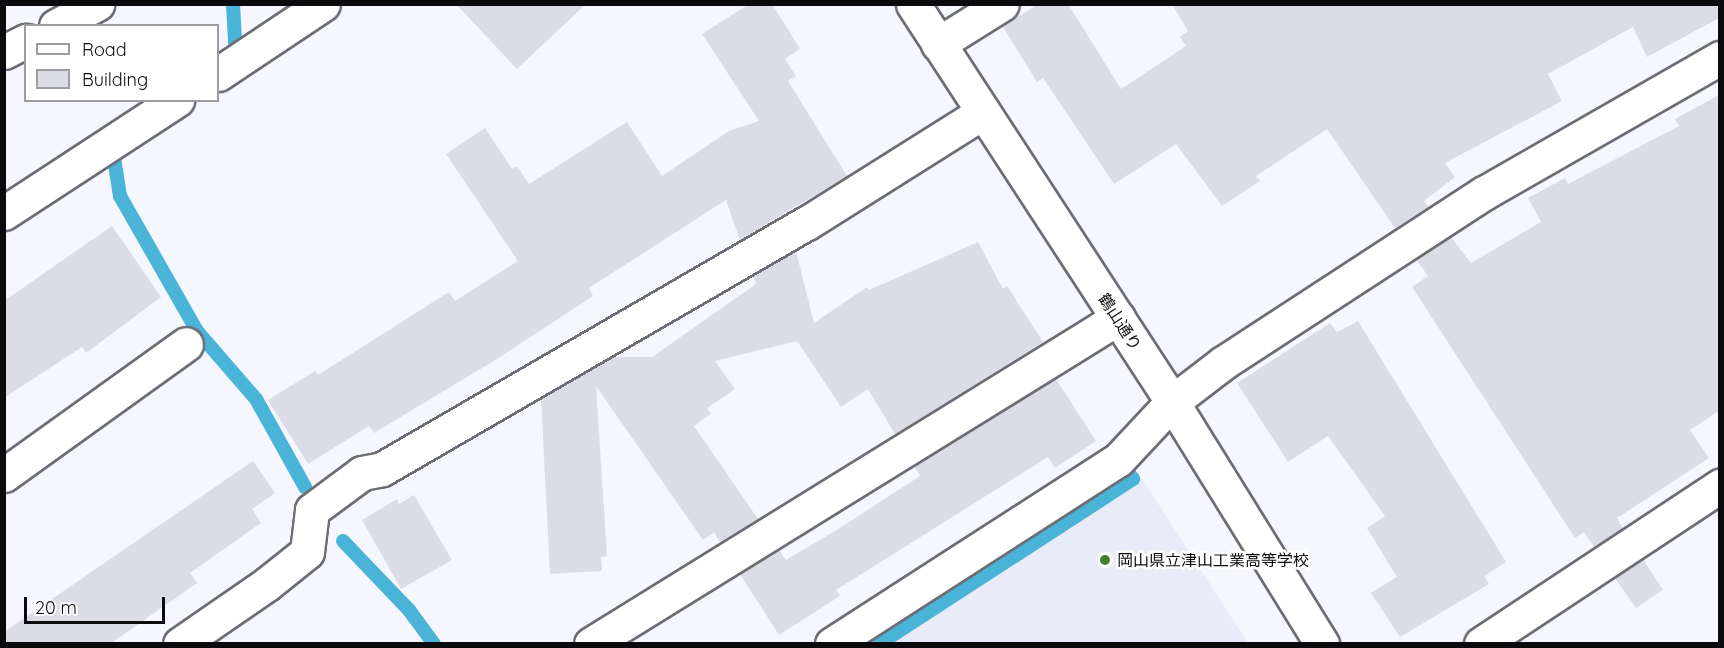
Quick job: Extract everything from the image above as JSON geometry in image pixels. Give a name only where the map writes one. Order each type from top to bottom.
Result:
[{"type":"street","points":[[60,24],[97,4]]},
{"type":"street","points":[[219,73],[323,4]]},
{"type":"street","name":"鶴山通り","points":[[913,4],[1172,402],[1322,644]]},
{"type":"street","points":[[938,44],[1002,4]]},
{"type":"street","points":[[4,52],[24,42]]},
{"type":"street","points":[[832,644],[1118,460],[1172,402],[1223,363],[1484,193],[1719,58]]},
{"type":"street","points":[[4,213],[174,102]]},
{"type":"street","points":[[180,644],[267,584],[307,552],[312,510],[362,474],[382,469],[807,223],[983,112]]},
{"type":"street","points":[[591,644],[1118,318]]},
{"type":"street","points":[[4,475],[186,344]]},
{"type":"street","points":[[1481,644],[1719,486]]},
{"type":"shaded area","name":"岡山県立津山工業高等学校","points":[[1141,477],[1248,643],[892,643]]},
{"type":"building","points":[[456,4],[586,4],[517,69]]},
{"type":"building","points":[[749,4],[772,4],[800,49],[785,59],[796,76],[788,81],[847,176],[740,240],[726,200],[589,288],[593,296],[497,359],[374,433],[369,426],[308,464],[268,400],[315,371],[318,375],[449,292],[455,301],[518,261],[446,154],[485,128],[512,169],[517,166],[529,184],[627,122],[662,176],[729,131],[759,121],[702,34]]},
{"type":"building","points":[[1038,4],[1068,4],[1121,89],[1186,46],[1180,37],[1188,31],[1172,4],[1719,4],[1719,18],[1647,57],[1633,27],[1548,74],[1562,101],[1445,163],[1455,177],[1424,201],[1428,207],[1395,228],[1327,129],[1256,176],[1260,181],[1222,206],[1176,144],[1114,184],[1043,78],[1037,82],[1003,27]]},
{"type":"building","points":[[1719,95],[1719,411],[1690,430],[1709,458],[1617,518],[1623,528],[1594,547],[1584,532],[1575,538],[1412,287],[1428,276],[1416,259],[1451,237],[1471,263],[1541,222],[1528,198],[1565,178],[1568,184],[1679,126],[1675,119]]},
{"type":"building","points":[[112,226],[161,297],[86,353],[82,347],[4,398],[4,301]]},
{"type":"building","points":[[978,242],[1003,289],[1007,286],[1043,342],[895,434],[868,389],[841,407],[797,341],[715,361],[735,389],[707,408],[711,414],[694,426],[758,519],[720,542],[714,532],[703,540],[596,386],[607,556],[601,557],[602,571],[550,574],[541,398],[612,357],[652,357],[756,284],[753,276],[796,251],[814,323],[867,287],[869,290]]},
{"type":"building","points":[[1358,321],[1506,562],[1484,576],[1489,584],[1400,637],[1371,593],[1397,577],[1367,528],[1385,516],[1328,436],[1288,462],[1237,383],[1330,323],[1337,332]]},
{"type":"building","points":[[1056,379],[1096,441],[1055,468],[1048,457],[836,590],[840,596],[779,635],[740,574],[779,550],[786,560],[835,531],[920,476],[914,466]]},
{"type":"building","points":[[253,461],[275,493],[252,509],[261,523],[190,573],[197,583],[110,644],[4,644],[4,632]]},
{"type":"building","points":[[414,495],[452,560],[401,589],[362,520],[397,499],[399,504]]},
{"type":"building","points":[[1643,559],[1663,590],[1636,608],[1615,578]]},
{"type":"waterway","points":[[233,4],[236,59]]},
{"type":"waterway","points":[[112,145],[120,196],[197,331],[256,399],[305,487]]},
{"type":"waterway","points":[[879,644],[1133,479],[1130,475]]},
{"type":"waterway","points":[[343,541],[409,610],[434,644]]},
{"type":"place","name":"岡山県立津山工業高等学校","points":[[1105,560]]}]
